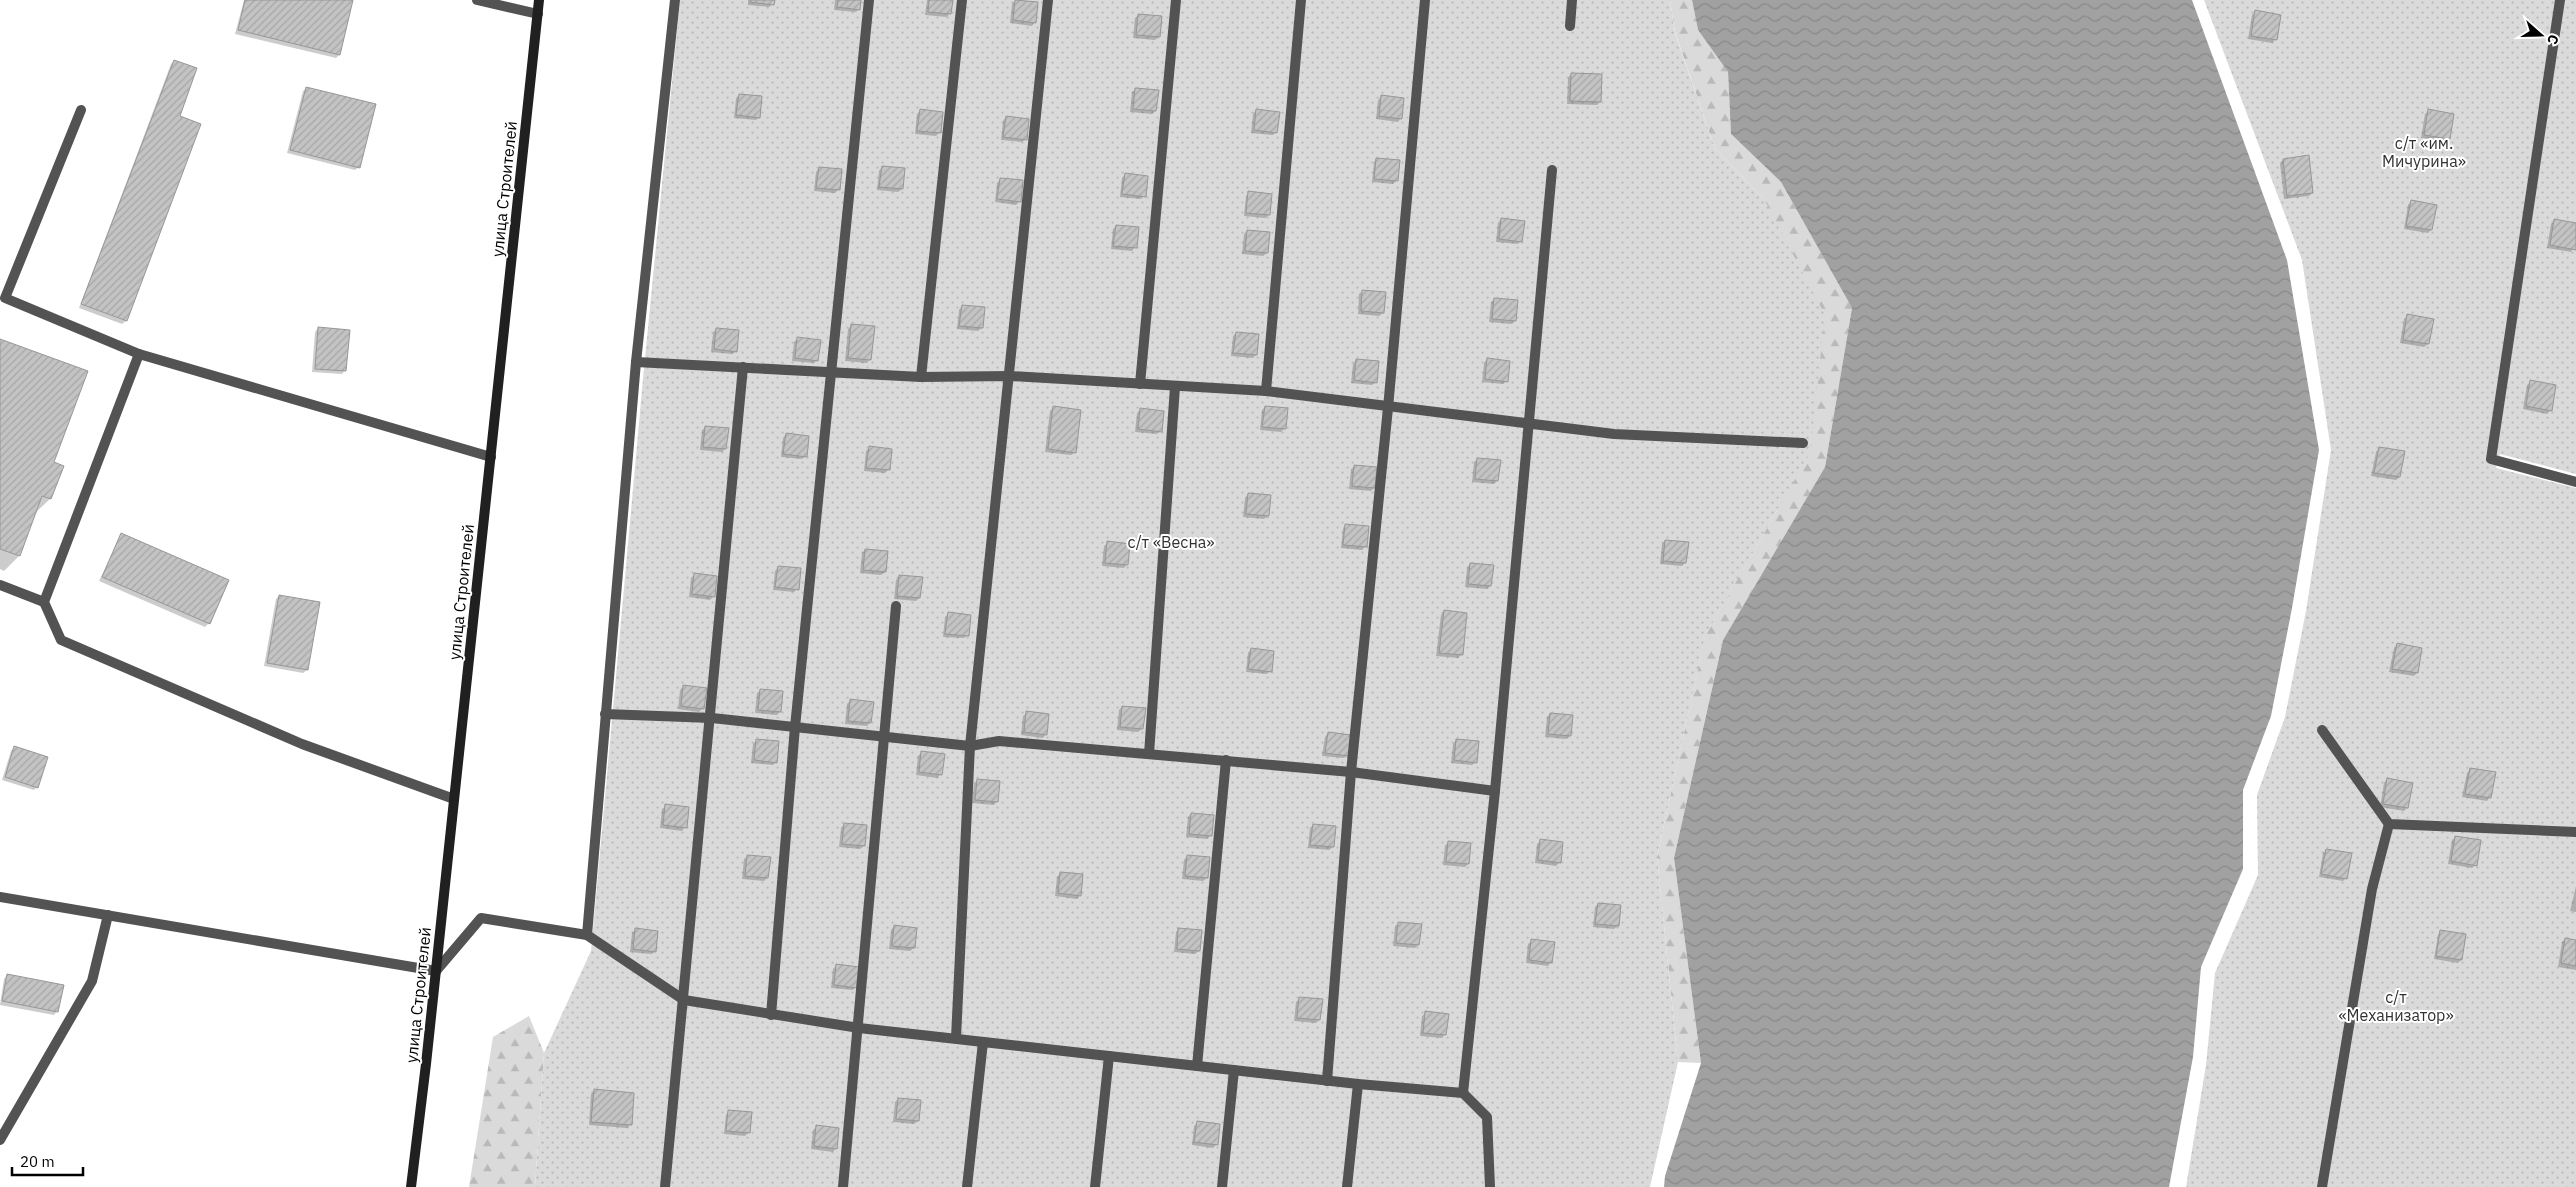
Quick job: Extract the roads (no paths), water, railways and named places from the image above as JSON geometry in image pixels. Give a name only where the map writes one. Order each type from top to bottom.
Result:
[{"type":"main road","name":"улица Строителей","points":[[411,1187],[436,971],[539,0]]},
{"type":"street","points":[[477,0],[538,14]]},
{"type":"street","points":[[587,935],[636,362],[675,0]]},
{"type":"street","points":[[771,1015],[795,728],[869,0]]},
{"type":"street","points":[[922,377],[962,0]]},
{"type":"street","points":[[956,1038],[970,746],[1048,0]]},
{"type":"street","points":[[1140,384],[1176,0]]},
{"type":"street","points":[[1266,391],[1301,0]]},
{"type":"street","points":[[1327,1080],[1351,772],[1388,408],[1425,0]]},
{"type":"street","points":[[1570,26],[1572,0]]},
{"type":"street","points":[[2560,0],[2491,459],[2576,482]]},
{"type":"street","points":[[80,110],[6,298],[139,354],[491,457]]},
{"type":"street","points":[[1462,1093],[1495,791],[1552,170]]},
{"type":"street","points":[[44,602],[139,354]]},
{"type":"street","points":[[636,362],[922,377],[1010,376],[1266,391],[1388,408],[1614,434],[1803,443]]},
{"type":"street","points":[[665,1187],[712,718],[743,367]]},
{"type":"street","points":[[1149,754],[1176,387]]},
{"type":"street","points":[[0,585],[44,602],[61,640],[302,744],[454,799]]},
{"type":"street","points":[[843,1187],[886,738],[896,606]]},
{"type":"street","points":[[605,714],[712,718],[970,746],[999,741],[1226,760],[1351,772],[1495,791]]},
{"type":"street","points":[[2322,730],[2389,824],[2372,890],[2322,1187]]},
{"type":"street","points":[[1197,1066],[1226,760]]},
{"type":"street","points":[[2389,824],[2576,832]]},
{"type":"street","points":[[0,897],[436,971],[481,918],[587,935],[684,1000],[859,1028],[1358,1084],[1462,1093],[1487,1117],[1490,1187]]},
{"type":"street","points":[[0,1140],[92,981],[108,916]]},
{"type":"street","points":[[967,1187],[983,1042]]},
{"type":"street","points":[[1095,1187],[1109,1056]]},
{"type":"street","points":[[1222,1187],[1234,1070]]},
{"type":"street","points":[[1347,1187],[1358,1084]]},
{"type":"water","points":[[1692,0],[2192,0],[2287,260],[2319,450],[2271,716],[2243,790],[2243,869],[2201,967],[2193,1057],[2169,1187],[1664,1187],[1665,1176],[1701,1063],[1674,858],[1723,640],[1825,467],[1852,308],[1781,182],[1731,134],[1728,72],[1698,30]]},
{"type":"park label","name":"с/т «им. Мичурина»","points":[[2424,152]]},
{"type":"park label","name":"с/т «Весна»","points":[[1171,542]]},
{"type":"park label","name":"с/т «Механизатор»","points":[[2396,1006]]}]
